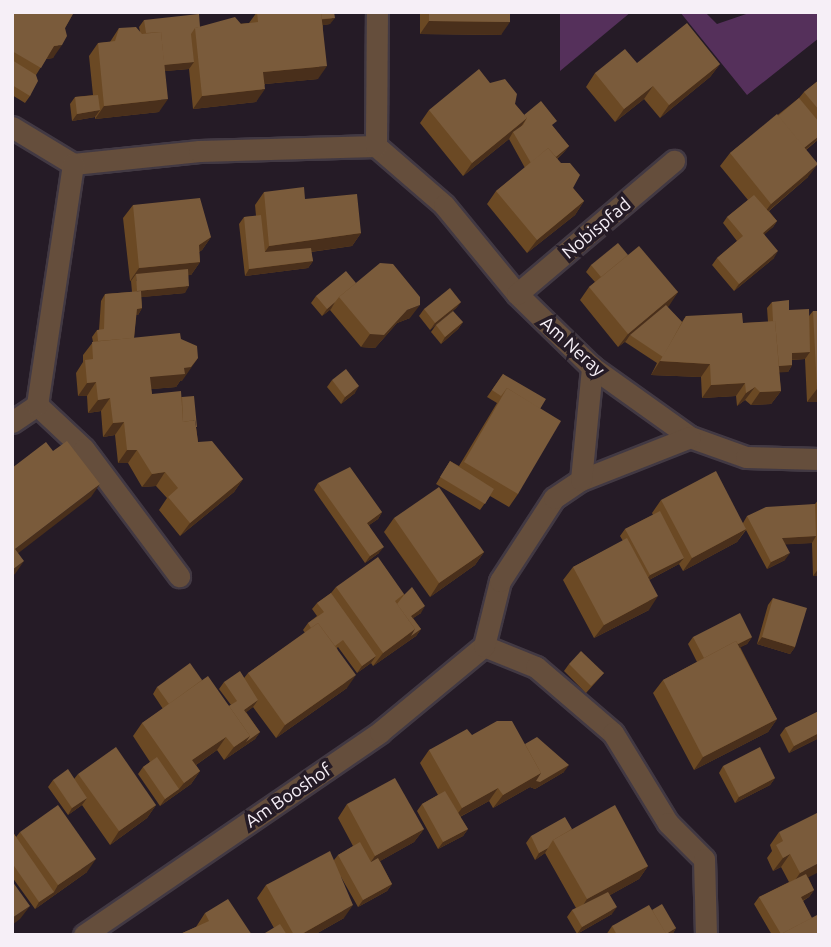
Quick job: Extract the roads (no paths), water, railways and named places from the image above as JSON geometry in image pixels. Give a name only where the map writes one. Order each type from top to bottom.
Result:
[{"type":"street","points":[[12,127],[73,164],[199,151],[376,146],[377,12]]},
{"type":"street","name":"Am Neray","points":[[376,146],[444,205],[517,295],[592,367],[690,437],[746,457],[819,459]]},
{"type":"street","name":"Nobispfad","points":[[517,295],[674,161]]},
{"type":"street","points":[[12,422],[37,405],[73,164]]},
{"type":"street","points":[[580,480],[592,367]]},
{"type":"street","points":[[37,405],[84,449],[179,576]]},
{"type":"street","points":[[690,437],[580,480],[554,498],[500,582],[484,646],[536,667],[613,733],[668,823],[704,859],[706,935]]},
{"type":"street","name":"Am Booshof","points":[[84,935],[380,732],[484,646]]}]
